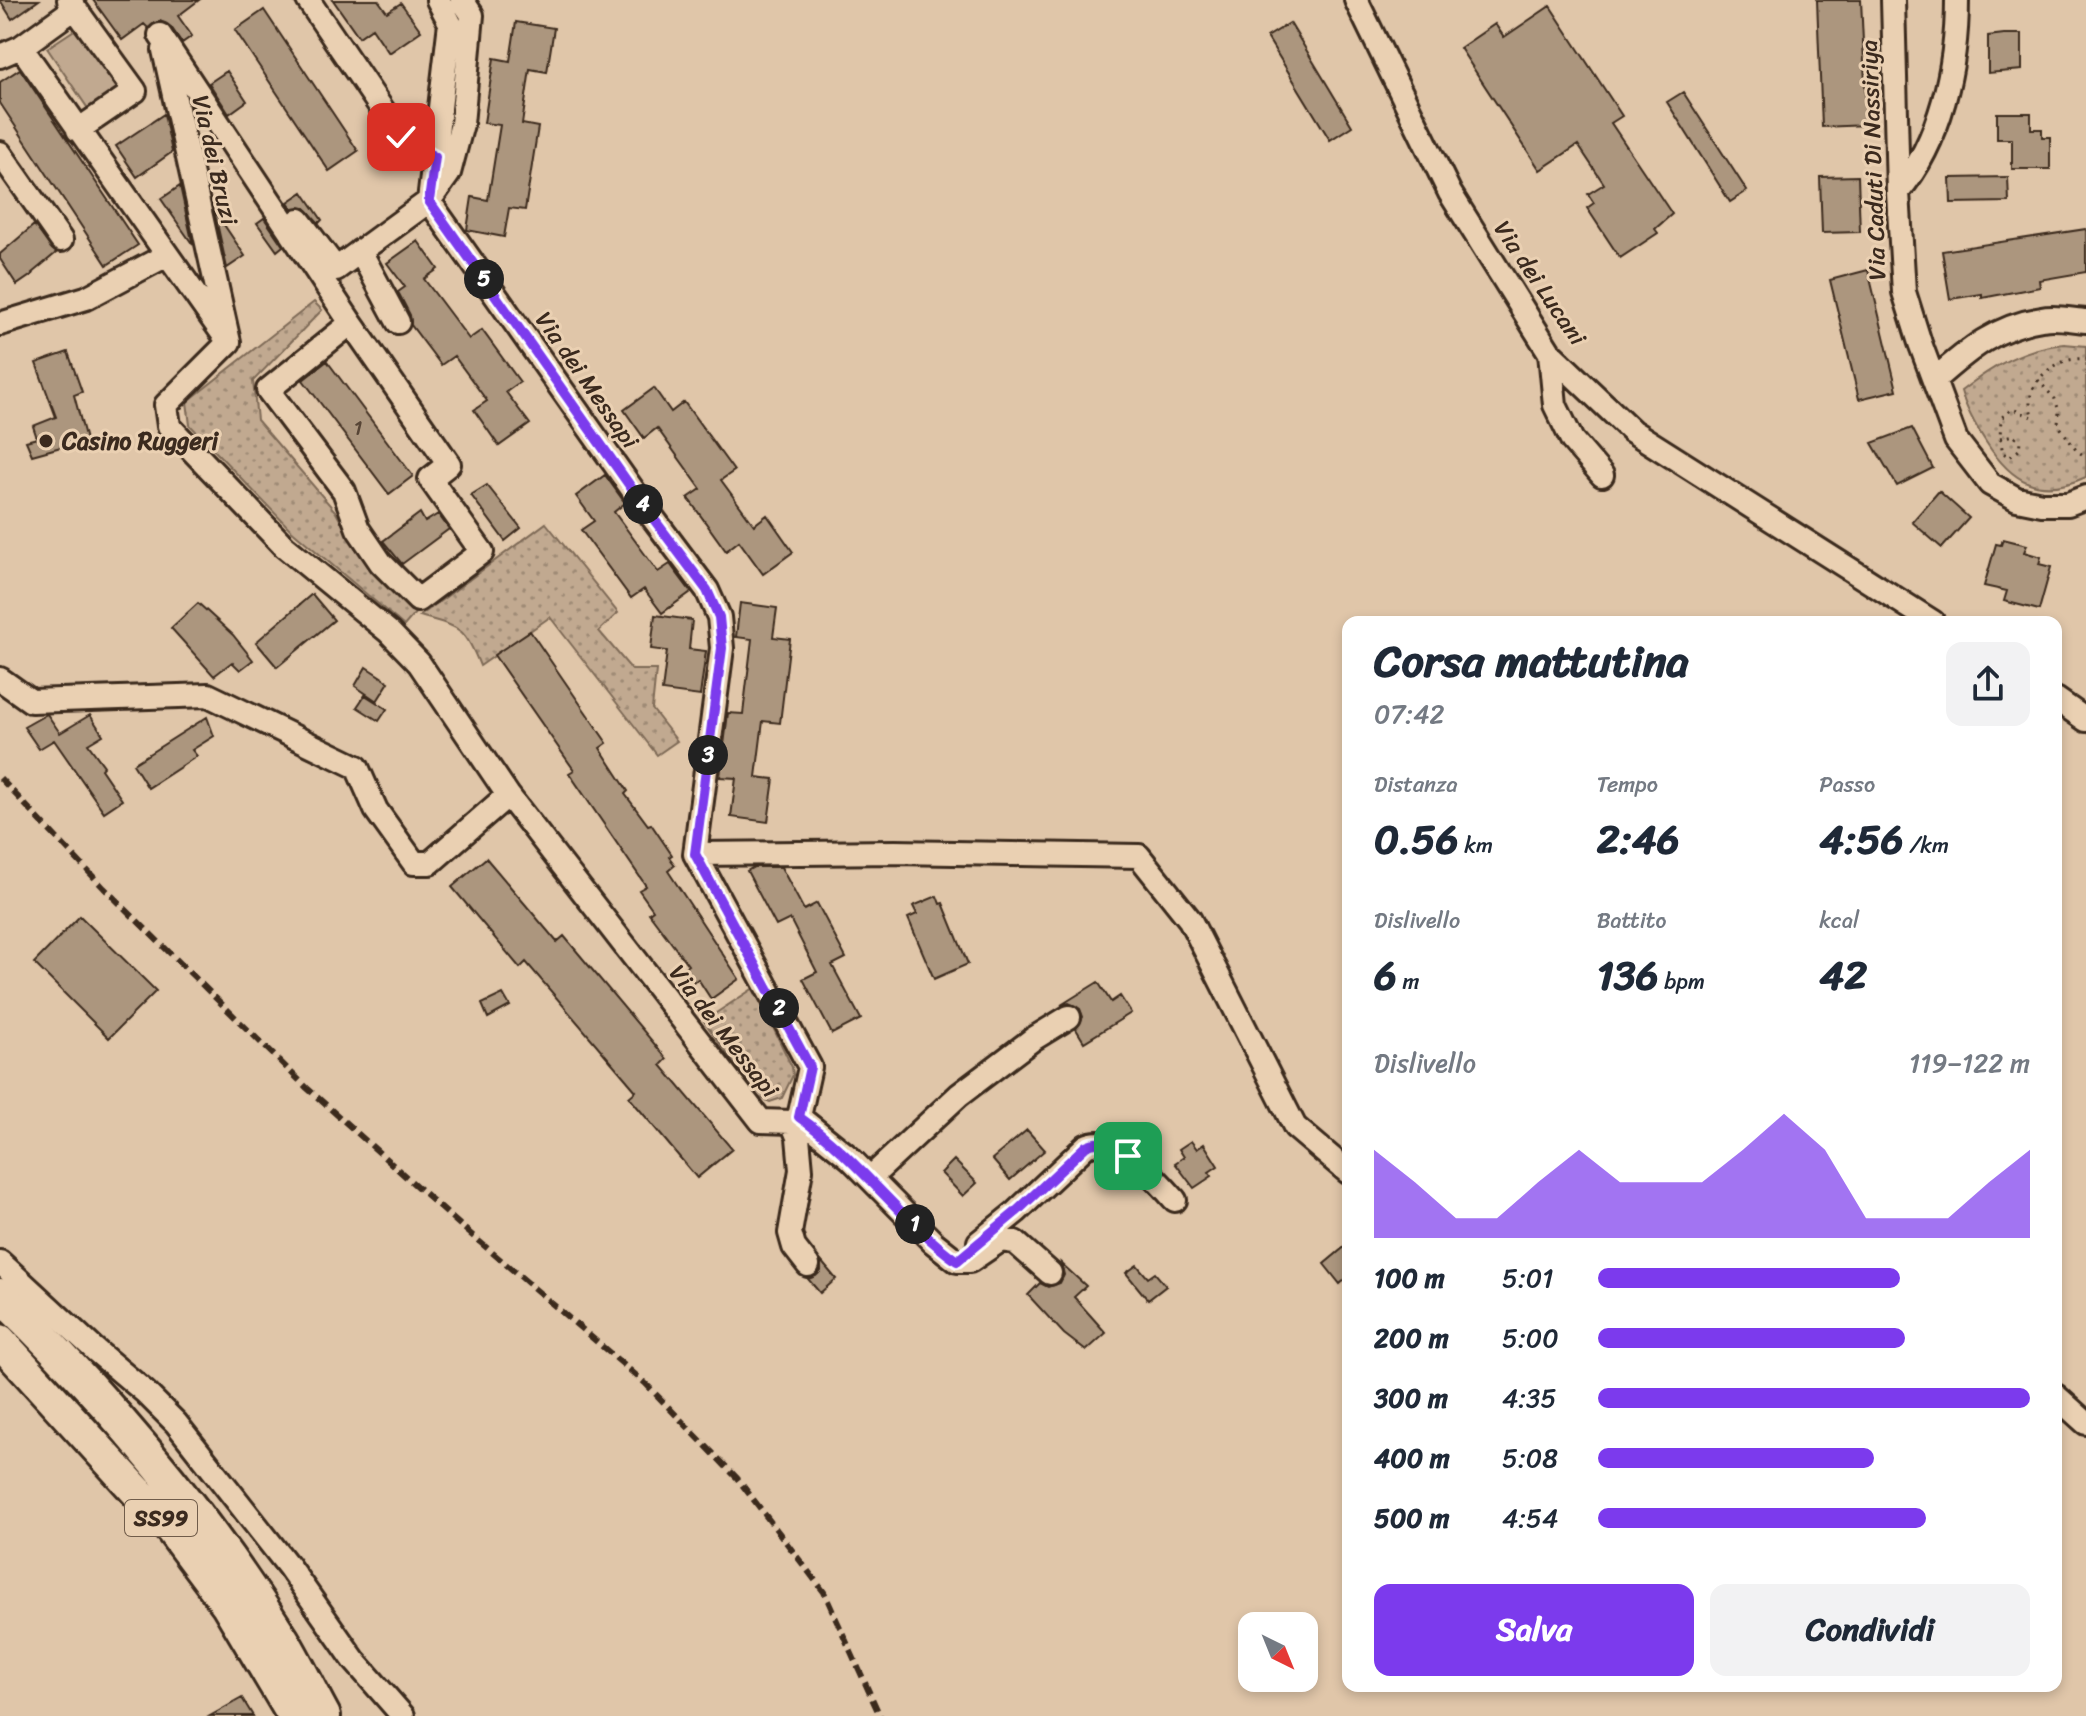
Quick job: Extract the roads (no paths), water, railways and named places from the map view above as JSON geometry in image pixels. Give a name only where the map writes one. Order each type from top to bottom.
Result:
[{"type":"highway","name":"SS99","points":[[0,1295],[97,1394],[207,1527],[284,1642],[324,1716]]},
{"type":"highway","name":"SS99","points":[[0,1341],[172,1530],[228,1605],[294,1716]]},
{"type":"highway","points":[[0,1355],[172,1530]]},
{"type":"highway","points":[[207,1527],[240,1554],[308,1654],[341,1716]]},
{"type":"street","points":[[308,0],[401,137],[435,157]]},
{"type":"street","points":[[429,201],[450,23],[438,0]]},
{"type":"street","points":[[429,201],[449,173],[462,124],[472,15],[462,0]]},
{"type":"street","name":"Via dei Lucani","points":[[1356,0],[1450,193],[1550,353],[1632,431],[1924,616]]},
{"type":"street","name":"Via Caduti Di Nassiriya","points":[[1893,0],[1904,292],[1956,440],[1990,484],[2017,499],[2042,504],[2068,504],[2086,497]]},
{"type":"street","points":[[1898,192],[1926,148],[1941,112],[1957,27],[1957,0]]},
{"type":"street","points":[[0,56],[21,47],[72,4],[135,91],[78,130]]},
{"type":"street","points":[[160,35],[351,323],[449,464],[430,479],[482,552],[418,600],[381,563],[358,529],[344,491],[268,390],[351,323]]},
{"type":"street","name":"Via dei Bruzi","points":[[160,35],[336,269],[429,201]]},
{"type":"street","name":"Via dei Bruzi","points":[[160,35],[229,342]]},
{"type":"street","points":[[21,47],[229,342]]},
{"type":"street","points":[[0,153],[61,240]]},
{"type":"street","name":"Via dei Messapi","points":[[229,342],[166,405],[169,426],[284,546],[389,632],[419,663],[508,795],[761,1121],[796,1120],[810,1067],[695,854],[722,648],[719,617],[707,590],[429,201]]},
{"type":"street","points":[[360,251],[398,322]]},
{"type":"street","points":[[0,324],[86,298],[167,255]]},
{"type":"street","points":[[1934,380],[1967,351],[1994,333],[2044,318],[2086,321]]},
{"type":"street","points":[[1550,353],[1555,405],[1572,440],[1602,475]]},
{"type":"street","points":[[0,679],[31,701],[208,695],[357,767],[376,810],[414,863],[430,863],[508,795]]},
{"type":"street","points":[[2062,703],[2086,720]]},
{"type":"street","points":[[695,854],[895,852],[1139,856],[1190,920],[1295,1127],[1342,1167]]},
{"type":"street","points":[[870,1178],[959,1095],[1033,1039],[1069,1017]]},
{"type":"street","points":[[796,1120],[840,1149],[933,1242],[957,1261],[970,1261],[1001,1240],[1015,1242],[1050,1273]]},
{"type":"street","points":[[796,1120],[801,1170],[790,1233],[794,1247],[808,1265]]},
{"type":"street","points":[[957,1261],[1094,1142],[1115,1146],[1144,1167],[1175,1200]]},
{"type":"street","points":[[0,1262],[176,1423],[289,1567],[354,1660],[403,1716]]},
{"type":"street","points":[[2062,1401],[2086,1423]]},
{"type":"railway","points":[[0,778],[104,888],[307,1088],[460,1225],[645,1383],[737,1478],[824,1592],[880,1716]]},
{"type":"place","name":"Casino Ruggeri","points":[[46,441]]}]
